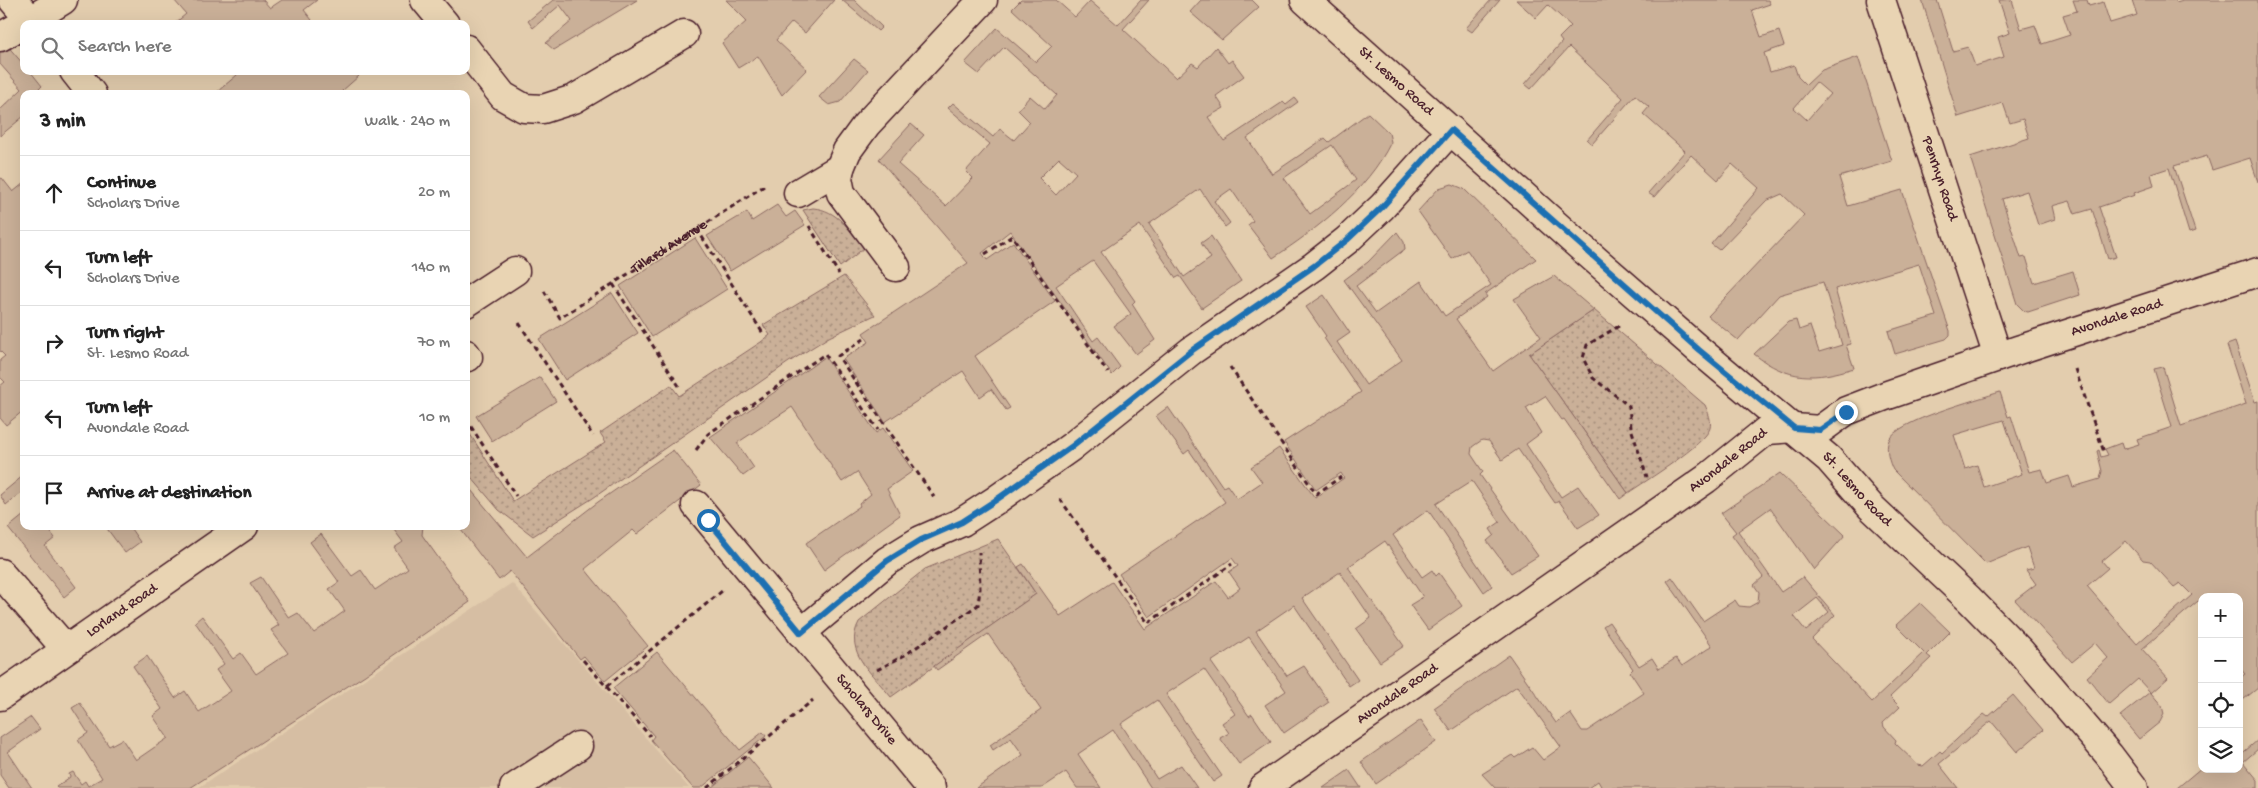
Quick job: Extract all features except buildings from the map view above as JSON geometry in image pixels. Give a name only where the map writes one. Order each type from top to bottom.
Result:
[{"type":"street","points":[[25,18],[63,0]]},
{"type":"street","points":[[425,0],[442,20]]},
{"type":"street","points":[[896,267],[841,181],[847,150],[866,125],[983,0]]},
{"type":"street","name":"St. Lesmo Road","points":[[1305,0],[1699,350],[1829,459],[1871,507],[2000,630],[2071,710],[2134,788]]},
{"type":"street","name":"Penrhyn Road","points":[[1882,0],[1998,357]]},
{"type":"street","points":[[0,36],[20,22]]},
{"type":"street","points":[[470,54],[485,71],[502,96],[524,108],[543,109],[574,99],[684,34]]},
{"type":"street","points":[[77,75],[89,90]]},
{"type":"street","points":[[801,633],[887,561],[921,540],[957,524],[1040,470],[1209,338],[1283,288],[1347,240],[1382,207],[1451,130]]},
{"type":"street","points":[[798,193],[841,181]]},
{"type":"street","points":[[470,300],[515,271]]},
{"type":"street","name":"Avondale Road","points":[[1263,788],[1724,466],[1767,430],[1794,428],[1820,430],[1836,417],[1858,406],[2063,335],[2258,272]]},
{"type":"street","name":"Scholars Drive","points":[[696,505],[931,788]]},
{"type":"street","name":"Lorland Road","points":[[0,696],[238,530]]},
{"type":"street","points":[[0,573],[66,649]]},
{"type":"street","points":[[514,788],[578,746]]},
{"type":"path","name":"Tillard Avenue","points":[[515,271],[526,264],[560,318],[770,182]]},
{"type":"path","points":[[697,229],[764,335]]},
{"type":"path","points":[[985,254],[1012,236],[1127,401]]},
{"type":"path","points":[[613,284],[679,386]]},
{"type":"path","points":[[1643,300],[1623,323],[1587,345],[1583,358],[1593,378],[1629,406],[1630,428],[1644,474],[1666,507]]},
{"type":"path","points":[[519,323],[593,436]]},
{"type":"path","points":[[2063,335],[2104,452]]},
{"type":"path","points":[[1209,338],[1316,494],[1341,477]]},
{"type":"path","points":[[707,788],[843,684],[905,655],[978,605],[980,556],[978,547],[937,502],[838,356],[864,339]]},
{"type":"path","points":[[696,450],[708,434],[825,354],[878,430]]},
{"type":"path","points":[[470,424],[516,496]]},
{"type":"path","points":[[1040,470],[1148,623],[1232,564]]},
{"type":"path","points":[[607,686],[749,568]]},
{"type":"path","points":[[583,660],[650,736]]},
{"type":"shaded area","points":[[174,0],[263,0],[270,8],[282,0],[317,0],[304,10],[312,20],[179,20],[186,14]]},
{"type":"shaded area","points":[[553,0],[637,0],[554,50],[546,43],[572,21],[560,5],[533,28],[528,21]]},
{"type":"shaded area","points":[[726,0],[834,0],[805,33],[792,22],[776,40],[807,69],[782,95],[758,56],[738,68],[722,43],[747,21]]},
{"type":"shaded area","points":[[842,0],[854,0],[882,27],[878,31]]},
{"type":"shaded area","points":[[1021,0],[1056,0],[1075,17],[1090,1],[1118,25],[1141,0],[1149,0],[1123,29],[1176,78],[1192,63],[1198,67],[1216,47],[1228,63],[1232,60],[1244,76],[1216,96],[1224,108],[1208,117],[1224,141],[1283,102],[1286,105],[1295,98],[1298,102],[1247,138],[1272,174],[1325,138],[1329,142],[1368,113],[1389,133],[1391,142],[1369,176],[1340,208],[1273,258],[1248,225],[1253,221],[1231,189],[1214,201],[1230,223],[1225,227],[1200,189],[1149,224],[1184,277],[1211,258],[1201,243],[1211,236],[1241,281],[1202,308],[1180,276],[1176,278],[1140,225],[1101,252],[1135,301],[1132,304],[1155,340],[1136,354],[1114,326],[1131,314],[1093,261],[1056,286],[1093,341],[1098,337],[1120,367],[1112,375],[1010,231],[982,253],[987,260],[1013,242],[1055,301],[975,356],[1010,408],[1006,410],[991,389],[980,397],[963,371],[885,422],[843,359],[869,342],[863,333],[968,263],[879,159],[911,124],[924,135],[898,164],[946,206],[973,178],[966,171],[990,144],[948,108],[953,103],[993,137],[1000,129],[1014,140],[1030,122],[1018,110],[1030,96],[1045,109],[1057,95],[1004,47],[979,74],[965,63],[997,28],[1036,62],[1052,46],[1012,9]],"holes":[[[1332,145],[1356,180],[1310,214],[1284,178]],[[1059,158],[1076,173],[1056,195],[1039,178]]]},
{"type":"shaded area","points":[[1201,0],[1252,0],[1259,7],[1222,40],[1190,12]]},
{"type":"shaded area","points":[[1491,0],[1500,0],[1472,32],[1466,28]]},
{"type":"shaded area","points":[[1516,0],[1768,0],[1770,4],[1752,10],[1761,37],[1779,31],[1784,46],[1764,53],[1770,72],[1794,65],[1798,77],[1806,85],[1822,70],[1858,57],[1892,161],[1839,177],[1848,206],[1902,190],[1950,335],[1946,339],[1895,354],[1888,331],[1936,316],[1919,264],[1835,289],[1851,344],[1846,345],[1854,368],[1827,375],[1802,376],[1778,369],[1754,354],[1788,322],[1796,320],[1799,330],[1810,326],[1819,352],[1842,345],[1823,282],[1779,295],[1738,340],[1708,316],[1804,215],[1782,194],[1766,201],[1719,250],[1711,244],[1759,188],[1732,164],[1718,180],[1691,155],[1654,197],[1648,193],[1685,151],[1643,114],[1649,107],[1635,95],[1592,144],[1587,140],[1623,98],[1569,47],[1531,89],[1525,84],[1562,42],[1559,38],[1571,26],[1548,5],[1536,18]],"holes":[[[1816,82],[1830,94],[1807,120],[1794,108]]]},
{"type":"shaded area","points":[[1922,0],[1937,0],[1953,51],[1968,47],[1975,66],[2004,57],[1998,37],[2010,33],[1999,0],[2012,0],[2021,29],[2035,25],[2042,44],[2070,35],[2063,15],[2077,11],[2073,0],[2087,0],[2089,6],[2103,2],[2110,23],[2137,15],[2132,0],[2175,0],[2176,2],[2183,0],[2258,0],[2258,182],[2250,158],[2212,170],[2207,156],[2174,166],[2195,231],[2189,233],[2169,168],[2151,174],[2154,186],[2134,193],[2135,195],[2099,207],[2116,257],[2108,259],[2092,209],[2075,214],[2070,201],[2052,206],[2055,219],[2038,225],[2027,191],[2002,199],[2021,258],[2026,257],[2034,283],[2073,271],[2080,295],[2028,312],[2024,311],[2017,304],[1970,157],[2029,138],[2023,119],[2010,123],[2003,103],[1958,117]]},
{"type":"shaded area","points":[[6,44],[20,60],[20,75],[33,75],[42,86],[38,90],[21,90],[0,64],[0,46]]},
{"type":"shaded area","points":[[854,59],[868,70],[840,102],[829,105],[819,97]]},
{"type":"shaded area","points":[[237,75],[359,76],[343,90],[219,90]]},
{"type":"shaded area","points":[[20,91],[20,119],[0,136],[0,110]]},
{"type":"shaded area","points":[[2,178],[13,192],[20,186],[20,413],[6,425],[0,418],[0,386],[5,382],[0,377],[0,360],[5,356],[0,351],[0,179]]},
{"type":"shaded area","points":[[1452,184],[1464,189],[1536,259],[1485,294],[1487,297],[1456,319],[1493,371],[1541,337],[1514,299],[1554,276],[1594,310],[1529,354],[1628,493],[1620,499],[1564,419],[1562,420],[1545,396],[1526,408],[1541,433],[1526,444],[1561,497],[1578,486],[1599,515],[1578,528],[1559,501],[1555,503],[1518,449],[1502,460],[1489,441],[1482,440],[1472,447],[1471,454],[1483,472],[1480,475],[1538,556],[1511,573],[1487,541],[1494,535],[1490,529],[1500,522],[1472,481],[1436,504],[1492,586],[1484,592],[1428,510],[1393,535],[1422,577],[1432,570],[1436,576],[1439,573],[1462,606],[1428,630],[1410,605],[1423,597],[1385,541],[1348,567],[1404,646],[1380,662],[1356,629],[1371,618],[1340,572],[1302,598],[1358,680],[1349,686],[1294,605],[1256,631],[1287,676],[1304,666],[1329,702],[1284,733],[1265,705],[1286,691],[1249,637],[1211,662],[1249,716],[1252,714],[1271,742],[1239,764],[1220,738],[1229,733],[1222,723],[1235,714],[1204,669],[1166,694],[1222,776],[1213,782],[1157,700],[1121,724],[1157,779],[1181,765],[1197,788],[1151,788],[1113,730],[1078,754],[1101,788],[1077,788],[1066,772],[1042,788],[976,788],[1023,755],[1011,738],[993,750],[990,745],[1041,710],[988,634],[937,670],[934,666],[1036,594],[1018,567],[1023,564],[1060,616],[1112,582],[1145,629],[1216,581],[1228,597],[1240,588],[1229,572],[1238,566],[1232,558],[1149,617],[1119,574],[1225,502],[1189,450],[1184,454],[1156,416],[1168,407],[1223,487],[1227,485],[1237,499],[1262,482],[1251,467],[1279,448],[1315,498],[1344,478],[1341,473],[1316,490],[1284,442],[1361,392],[1324,338],[1326,336],[1306,307],[1324,295],[1350,333],[1337,342],[1366,385],[1402,360],[1344,280],[1368,262],[1397,232],[1404,242],[1405,249],[1356,286],[1376,313],[1421,281],[1445,316],[1491,285],[1467,250],[1452,259],[1418,211],[1439,188]]},
{"type":"shaded area","points":[[777,205],[786,217],[795,211],[805,225],[730,271],[707,236],[747,212],[752,221]]},
{"type":"shaded area","points":[[813,208],[836,217],[848,228],[864,248],[840,267],[803,210]]},
{"type":"shaded area","points":[[695,238],[727,289],[652,337],[620,286]]},
{"type":"shaded area","points":[[844,276],[875,315],[829,337],[789,362],[593,498],[533,536],[499,510],[470,476],[470,434],[513,501],[606,442],[600,433],[671,385],[679,396],[761,342],[770,335],[763,325]]},
{"type":"shaded area","points":[[612,293],[638,333],[565,380],[539,339]]},
{"type":"shaded area","points":[[1594,310],[1705,405],[1710,419],[1710,428],[1706,435],[1687,453],[1628,493],[1529,354]]},
{"type":"shaded area","points":[[2235,342],[2255,402],[2258,401],[2258,688],[2243,700],[2243,676],[2245,674],[2243,672],[2243,593],[2198,593],[2198,601],[2142,649],[2168,678],[2151,693],[2162,706],[2164,714],[2160,722],[2139,739],[2120,716],[2150,692],[2138,679],[2109,704],[2087,677],[2108,658],[2095,643],[2072,662],[2015,600],[2036,584],[2026,570],[2034,568],[2027,547],[1986,564],[1893,470],[1888,455],[1887,447],[1889,440],[1906,425],[1957,405],[2000,392],[2008,417],[2011,416],[2029,472],[2042,469],[2047,483],[2069,476],[2073,487],[2100,479],[2102,471],[2097,451],[2099,450],[2101,457],[2108,455],[2105,449],[2121,443],[2123,449],[2139,444],[2137,439],[2172,427],[2154,369],[2163,367],[2181,426],[2246,404],[2227,345]],"holes":[[[2004,420],[2022,474],[1984,487],[1977,465],[1965,469],[1954,435]],[[2126,541],[2143,560],[2150,561],[2174,587],[2180,583],[2192,595],[2137,644],[2087,586],[2108,568],[2102,561]]]},
{"type":"shaded area","points":[[825,357],[876,433],[883,428],[913,471],[887,489],[900,515],[824,570],[806,543],[860,506],[859,504],[871,494],[857,472],[842,482],[792,407],[737,443],[754,468],[743,476],[710,437]]},
{"type":"shaded area","points":[[540,377],[556,401],[492,441],[476,416]]},
{"type":"shaded area","points":[[673,450],[701,485],[637,534],[633,530],[585,569],[648,646],[605,681],[584,656],[580,659],[510,571],[499,580],[461,530],[470,530],[470,489],[527,557],[598,502]]},
{"type":"shaded area","points":[[1780,473],[1845,535],[1814,570],[1770,508],[1738,531],[1781,592],[1803,577],[1835,615],[1812,639],[1872,702],[1924,653],[1896,625],[1920,603],[1950,632],[1927,655],[1931,658],[1890,697],[1900,707],[1883,723],[1884,727],[1896,740],[1895,743],[1918,765],[1923,766],[1940,751],[1942,753],[1984,714],[1988,717],[2013,695],[2043,730],[2017,752],[1991,721],[1939,764],[1958,788],[1602,788],[1598,781],[1588,788],[1495,788],[1482,774],[1512,755],[1515,758],[1532,747],[1543,760],[1561,747],[1517,686],[1451,731],[1434,708],[1509,655],[1556,723],[1570,713],[1582,731],[1587,731],[1644,693],[1630,672],[1633,669],[1603,626],[1609,622],[1639,666],[1652,658],[1659,669],[1676,658],[1682,666],[1712,646],[1667,581],[1672,577],[1703,621],[1735,600],[1739,606],[1749,607],[1758,602],[1759,592],[1754,585],[1763,577],[1732,535],[1736,532],[1721,513]],"holes":[[[1817,598],[1829,612],[1806,631],[1794,616]]]},
{"type":"shaded area","points":[[20,478],[20,493],[6,505],[0,495]]},
{"type":"shaded area","points":[[20,518],[20,530],[49,530],[55,538],[45,546],[76,587],[64,597],[8,528]]},
{"type":"shaded area","points":[[108,530],[132,530],[140,542],[125,553]]},
{"type":"shaded area","points":[[394,530],[423,530],[422,535],[470,602],[365,675],[190,788],[56,787],[70,777],[69,774],[73,772],[81,784],[85,781],[88,786],[102,778],[78,740],[88,733],[72,708],[80,703],[109,746],[122,739],[136,760],[168,738],[153,716],[162,709],[133,666],[147,656],[175,698],[185,691],[199,712],[231,691],[216,670],[224,664],[195,622],[202,616],[233,659],[241,653],[256,674],[288,653],[271,630],[279,625],[250,583],[261,577],[289,618],[298,613],[314,633],[345,611],[329,589],[339,582],[310,542],[321,534],[352,576],[361,570],[375,590],[408,568],[394,548],[403,542]]},
{"type":"shaded area","points":[[998,539],[1036,594],[891,697],[862,662],[857,653],[855,633],[859,622],[925,569]]},
{"type":"shaded area","points":[[512,583],[689,788],[198,788]]},
{"type":"shaded area","points":[[657,652],[740,750],[763,732],[766,736],[701,788],[693,788],[651,740],[654,736],[613,688]]},
{"type":"shaded area","points":[[31,717],[40,729],[8,752],[32,788],[9,788],[0,775],[0,738]]},
{"type":"shaded area","points":[[1421,720],[1436,742],[1376,784],[1361,762]]},
{"type":"shaded area","points":[[2258,740],[2258,749],[2243,762],[2243,753]]},
{"type":"shaded area","points":[[748,757],[774,788],[711,788]]},
{"type":"shaded area","points":[[2243,762],[2258,780],[2258,788],[2177,788],[2198,770],[2198,773],[2243,773]]},
{"type":"shaded area","points":[[1349,770],[1361,788],[1323,788]]},
{"type":"route","points":[[708,520],[801,633],[887,561],[907,547],[962,522],[1020,484],[1071,447],[1116,409],[1191,351],[1314,266],[1347,240],[1382,207],[1451,130],[1699,350],[1794,428],[1820,430],[1836,417],[1846,412]]}]
